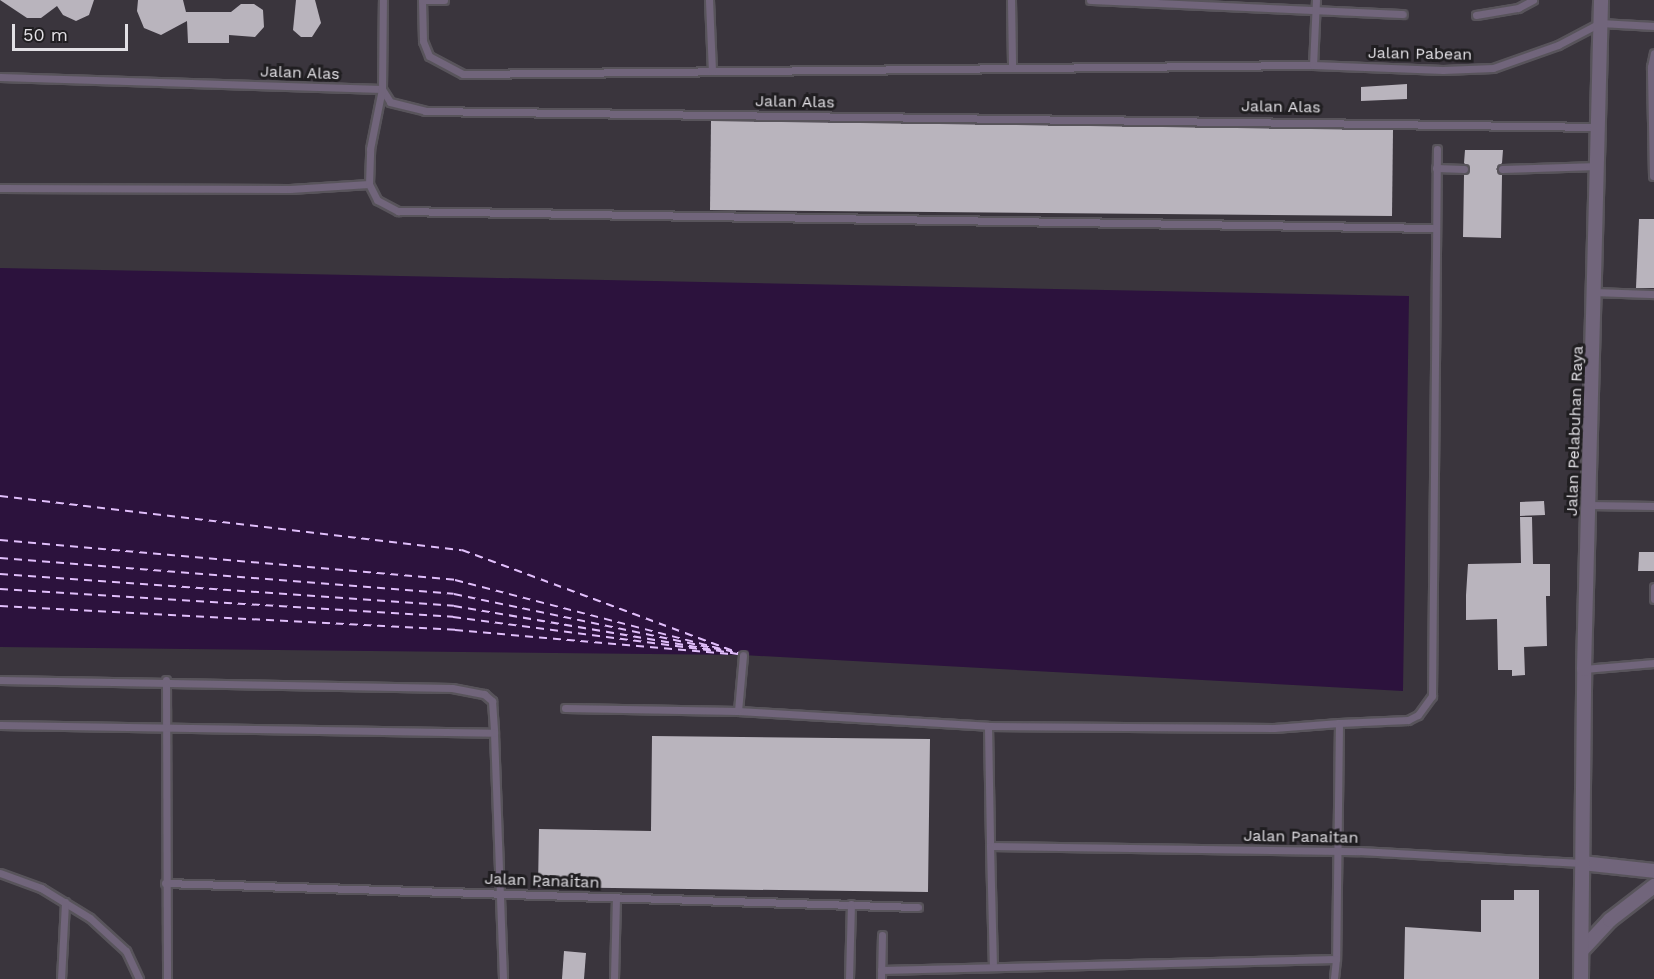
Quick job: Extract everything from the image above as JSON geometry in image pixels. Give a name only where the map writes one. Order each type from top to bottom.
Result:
[{"type":"street","name":"Jalan Pelabuhan Raya","points":[[1581,979],[1584,669],[1596,292],[1601,0]]},
{"type":"street","points":[[1582,863],[1654,872]]},
{"type":"street","points":[[1582,950],[1610,920],[1654,886]]},
{"type":"lane","points":[[383,0],[382,89],[370,149],[369,184],[377,200],[398,211],[1435,228]]},
{"type":"lane","points":[[422,0],[444,0]]},
{"type":"lane","name":"Jalan Pabean","points":[[422,0],[423,42],[429,56],[463,74],[1313,65],[1443,70],[1493,68],[1558,45],[1600,24],[1654,26]]},
{"type":"lane","points":[[709,0],[712,71]]},
{"type":"lane","points":[[1011,0],[1012,67]]},
{"type":"lane","points":[[1090,0],[1403,14]]},
{"type":"lane","points":[[1313,65],[1316,0]]},
{"type":"lane","points":[[1476,15],[1518,8],[1533,0]]},
{"type":"lane","points":[[1653,176],[1651,67],[1654,53]]},
{"type":"lane","name":"Jalan Alas","points":[[0,77],[382,89],[390,102],[425,111],[1599,127]]},
{"type":"lane","points":[[565,708],[738,711],[988,726],[1274,728],[1408,720],[1418,716],[1432,696],[1437,149]]},
{"type":"lane","points":[[1502,169],[1598,166]]},
{"type":"lane","points":[[1436,168],[1464,169]]},
{"type":"lane","points":[[0,188],[290,189],[369,184]]},
{"type":"lane","points":[[1596,292],[1652,294],[1654,302]]},
{"type":"lane","points":[[1588,505],[1654,506]]},
{"type":"lane","points":[[1654,587],[1654,599]]},
{"type":"lane","points":[[738,711],[743,655]]},
{"type":"lane","points":[[1584,669],[1654,663]]},
{"type":"lane","points":[[0,680],[166,680],[471,690],[492,701],[503,979]]},
{"type":"lane","points":[[166,680],[167,979]]},
{"type":"lane","points":[[1334,979],[1339,723]]},
{"type":"lane","points":[[0,725],[494,733]]},
{"type":"lane","points":[[988,726],[993,968]]},
{"type":"lane","name":"Jalan Panaitan","points":[[990,846],[1336,851],[1582,863]]},
{"type":"lane","points":[[0,873],[41,888],[90,918],[126,951],[139,979]]},
{"type":"lane","name":"Jalan Panaitan","points":[[165,883],[918,907]]},
{"type":"lane","points":[[614,979],[616,897]]},
{"type":"lane","points":[[62,979],[65,902]]},
{"type":"lane","points":[[849,979],[851,904]]},
{"type":"lane","points":[[880,979],[882,935]]},
{"type":"lane","points":[[880,970],[1336,959]]},
{"type":"shaded area","points":[[0,268],[1409,296],[1403,691],[743,655],[0,647]]},
{"type":"building","points":[[0,0],[94,0],[89,15],[76,21],[63,15],[57,6],[41,18],[27,18]]},
{"type":"building","points":[[138,0],[183,0],[186,12],[231,12],[241,4],[254,4],[263,10],[264,27],[255,37],[229,35],[229,43],[188,43],[187,21],[161,35],[144,28],[137,11]]},
{"type":"building","points":[[296,0],[315,0],[321,23],[312,37],[301,37],[293,30]]},
{"type":"building","points":[[1407,84],[1407,99],[1361,101],[1361,87]]},
{"type":"building","points":[[711,121],[1393,130],[1392,216],[710,210]]},
{"type":"building","points":[[1465,150],[1503,150],[1502,163],[1496,169],[1502,175],[1501,238],[1463,237],[1464,175],[1470,169],[1464,163]]},
{"type":"building","points":[[1639,219],[1654,219],[1654,288],[1636,288]]},
{"type":"building","points":[[1544,501],[1545,515],[1520,516],[1520,502]]},
{"type":"building","points":[[1520,517],[1532,517],[1533,564],[1550,564],[1550,596],[1546,596],[1547,646],[1524,647],[1525,675],[1512,676],[1512,670],[1498,670],[1497,619],[1466,620],[1466,595],[1468,564],[1521,563]]},
{"type":"building","points":[[1639,552],[1654,552],[1654,571],[1638,571]]},
{"type":"building","points":[[652,736],[930,739],[928,892],[538,887],[539,829],[651,831]]},
{"type":"building","points":[[1514,890],[1539,890],[1539,979],[1404,979],[1405,927],[1481,932],[1481,900],[1514,900]]},
{"type":"building","points":[[564,951],[586,953],[584,979],[562,979]]},
{"type":"ferry route","points":[[0,496],[462,550],[742,654]]},
{"type":"ferry route","points":[[0,540],[455,580],[733,652]]},
{"type":"ferry route","points":[[0,558],[454,594],[721,650]]},
{"type":"ferry route","points":[[0,574],[454,606],[739,654]]},
{"type":"ferry route","points":[[0,589],[453,617],[715,651]]},
{"type":"ferry route","points":[[0,606],[455,630],[730,654]]}]
